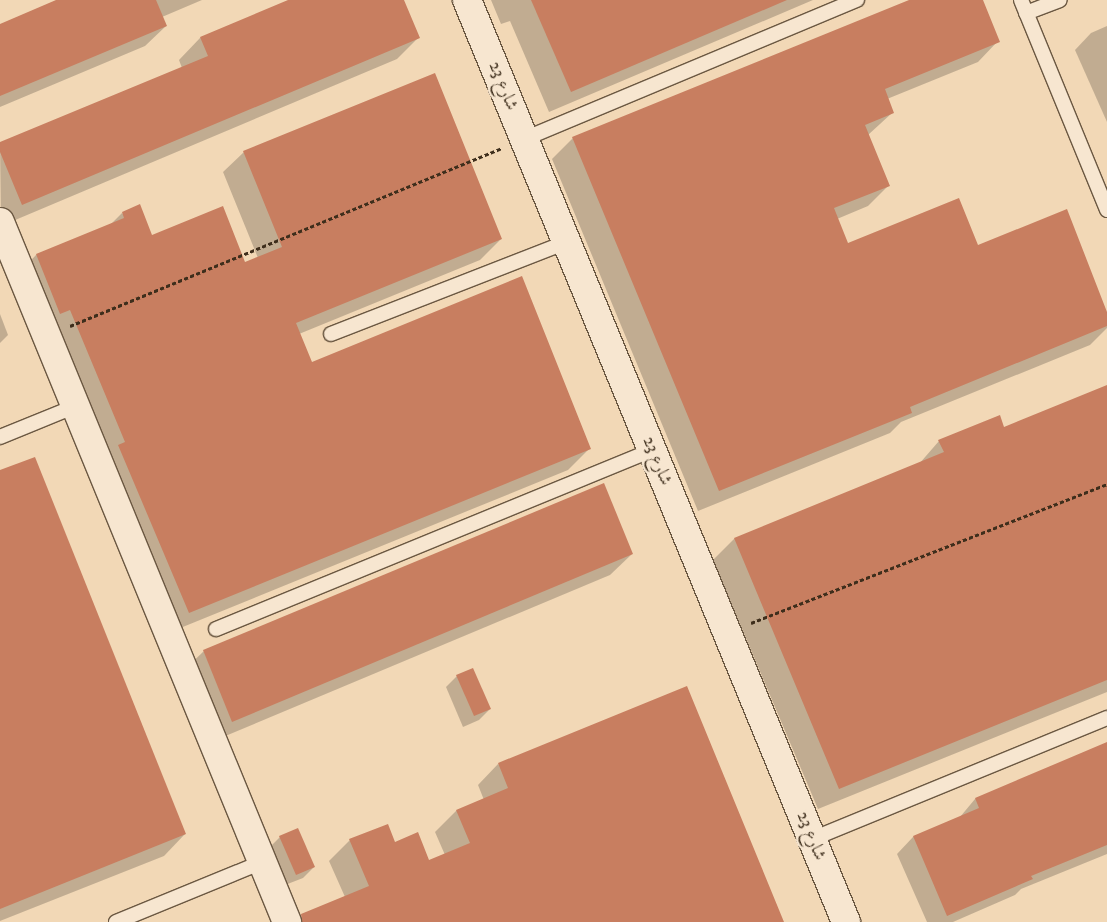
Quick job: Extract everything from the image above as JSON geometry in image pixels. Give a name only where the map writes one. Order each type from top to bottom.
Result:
[{"type":"street","name":"شارع 23","points":[[467,0],[846,922]]},
{"type":"street","points":[[0,222],[287,922]]},
{"type":"lane","points":[[524,139],[856,0]]},
{"type":"lane","points":[[1021,0],[1107,210]]},
{"type":"lane","points":[[1026,14],[1060,0]]},
{"type":"lane","points":[[331,334],[567,242]]},
{"type":"lane","points":[[0,437],[76,406]]},
{"type":"lane","points":[[216,629],[652,450]]},
{"type":"lane","points":[[812,839],[1107,718]]},
{"type":"lane","points":[[116,922],[262,862]]},
{"type":"path","points":[[47,336],[524,139]]},
{"type":"path","points":[[727,632],[1107,484]]},
{"type":"building","points":[[56,0],[156,0],[167,26],[0,96],[0,24]]},
{"type":"building","points":[[288,0],[404,0],[420,38],[22,205],[0,152],[0,142],[208,56],[200,37]]},
{"type":"building","points":[[531,0],[787,0],[571,92]]},
{"type":"building","points":[[909,0],[983,0],[1000,42],[885,89],[894,113],[865,125],[890,186],[834,208],[848,243],[959,198],[978,245],[1067,209],[1107,312],[1107,326],[910,407],[912,413],[719,491],[572,137]]},
{"type":"building","points":[[435,73],[502,239],[296,323],[312,362],[522,276],[591,449],[189,613],[118,445],[125,442],[70,310],[60,314],[36,254],[124,218],[122,212],[140,204],[152,235],[223,206],[245,262],[282,247],[243,151]]},
{"type":"building","points":[[1107,385],[1107,680],[839,789],[734,538],[944,452],[938,440],[1000,415],[1004,427]]},
{"type":"building","points":[[35,457],[186,834],[0,909],[0,470]]},
{"type":"building","points":[[604,483],[633,554],[232,722],[203,650]]},
{"type":"building","points":[[473,668],[491,709],[474,716],[456,675]]},
{"type":"building","points":[[687,686],[784,922],[302,922],[301,914],[369,886],[349,839],[388,824],[395,842],[418,832],[429,860],[470,843],[456,810],[508,788],[498,763]]},
{"type":"building","points":[[1107,742],[1107,845],[1031,876],[1033,879],[947,916],[913,836],[979,808],[975,798]]},
{"type":"building","points":[[298,828],[315,867],[296,875],[279,836]]}]
